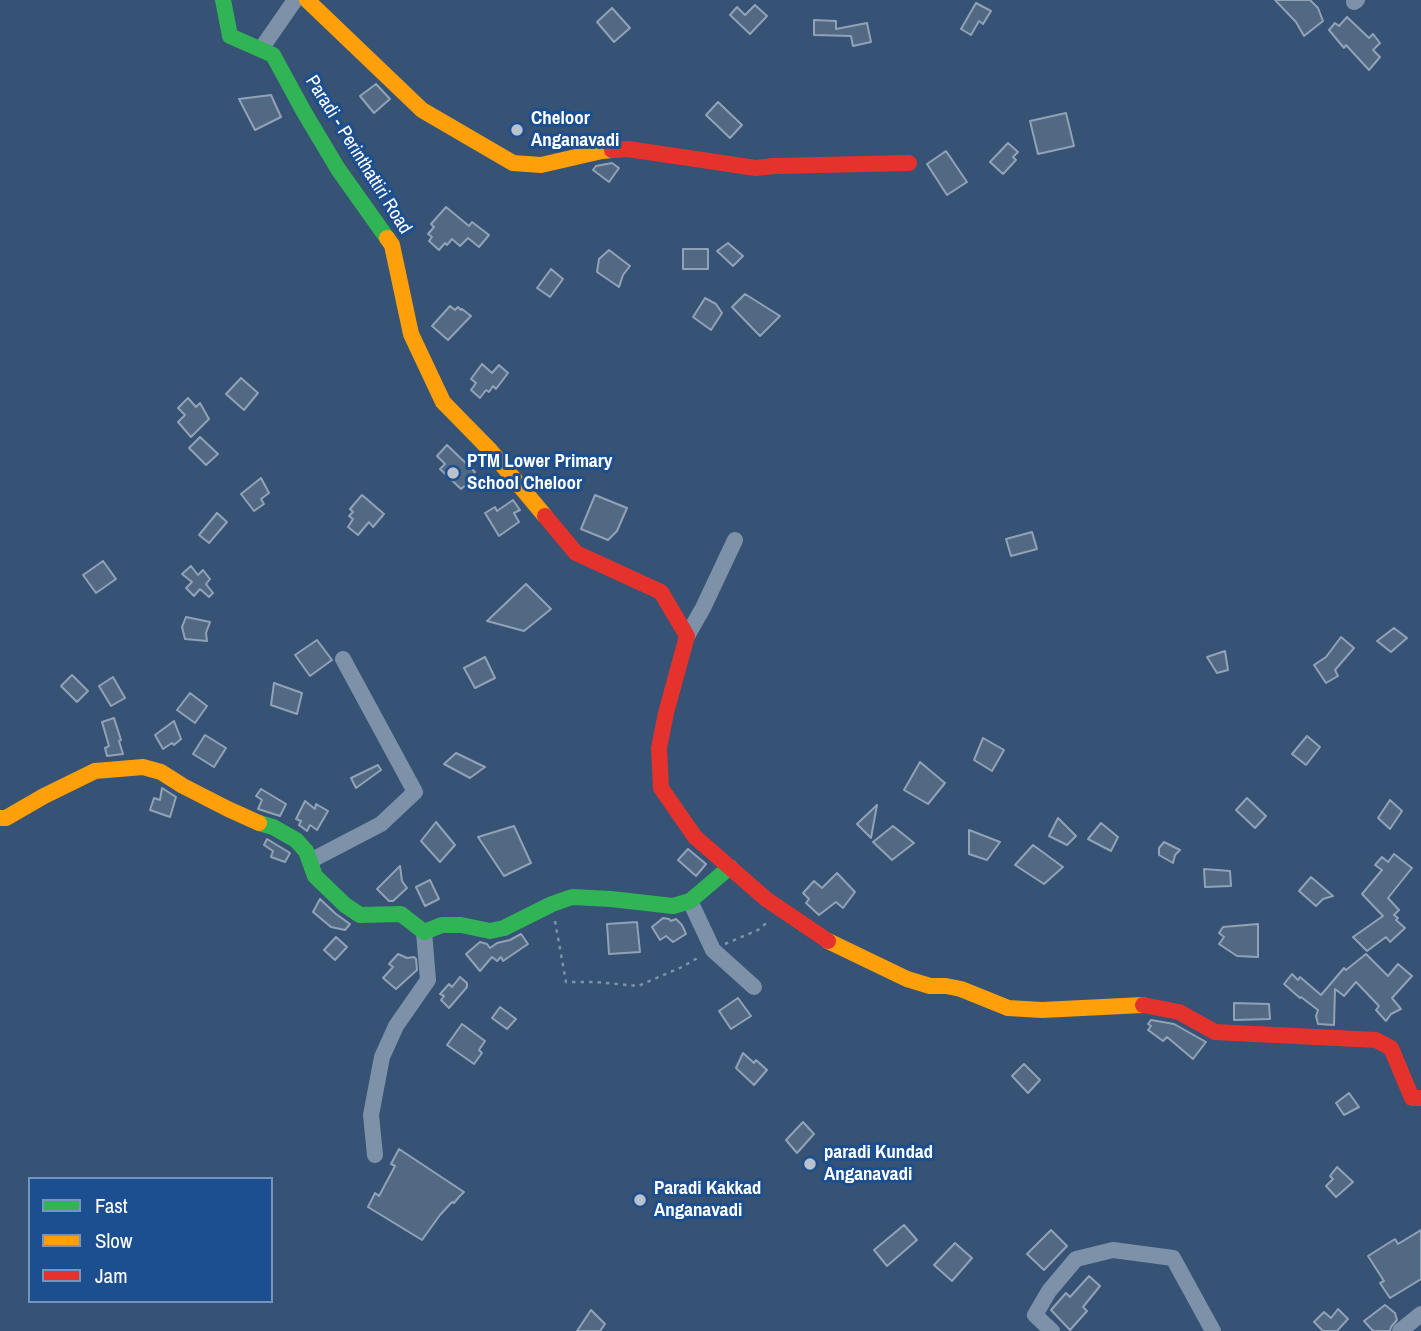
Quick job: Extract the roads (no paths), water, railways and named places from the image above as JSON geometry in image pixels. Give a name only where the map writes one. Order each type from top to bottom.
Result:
[{"type":"main road","name":"Paradi - Perinthattiri Road","points":[[223,0],[230,36],[273,55],[338,169],[392,245],[411,334],[443,402],[489,449],[576,553],[661,592],[687,636]]},
{"type":"main road","points":[[307,0],[422,110],[513,163],[541,165],[602,151],[628,149],[756,168],[909,163]]},
{"type":"main road","points":[[687,636],[659,748],[661,788],[695,837],[766,899],[830,943],[906,979],[930,986],[961,989],[1008,1008],[1042,1010],[1146,1005],[1179,1012],[1215,1032],[1376,1040],[1391,1048],[1412,1098],[1421,1098]]},
{"type":"main road","points":[[0,818],[6,818],[95,771],[143,767],[162,772],[228,809],[273,827],[296,840],[306,851],[315,876],[329,891],[360,915],[401,914],[424,932],[442,925],[461,925],[490,931],[504,928],[572,897],[673,906],[690,901],[730,867]]},
{"type":"street","points":[[261,49],[295,0]]},
{"type":"street","points":[[687,636],[735,540]]},
{"type":"street","points":[[310,861],[381,824],[415,792],[343,659]]},
{"type":"street","points":[[690,901],[713,950],[754,987]]},
{"type":"street","points":[[375,1155],[371,1115],[382,1057],[396,1026],[428,980],[424,932]]},
{"type":"street","points":[[1052,1331],[1035,1315],[1049,1291],[1076,1259],[1112,1250],[1173,1258],[1213,1331]]},
{"type":"street","points":[[1400,1331],[1421,1314]]},
{"type":"place","name":"Cheloor Anganavadi","points":[[517,130]]},
{"type":"place","name":"PTM Lower Primary School Cheloor","points":[[453,473]]},
{"type":"place","name":"paradi Kundad Anganavadi","points":[[810,1164]]},
{"type":"place","name":"Paradi Kakkad Anganavadi","points":[[640,1200]]}]
